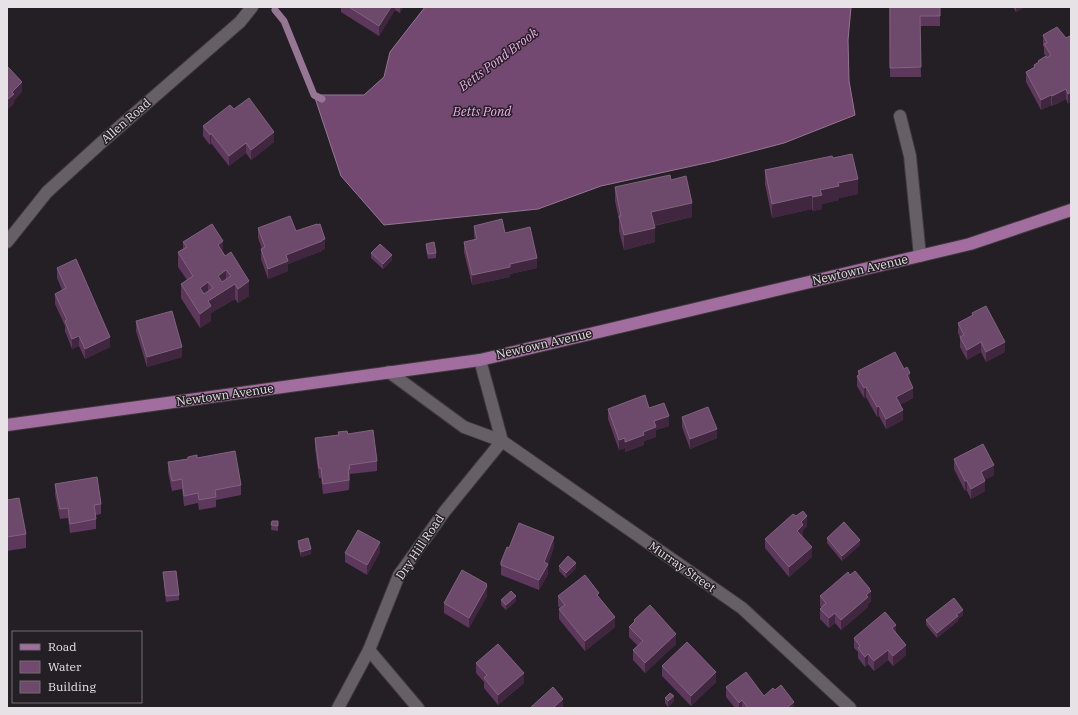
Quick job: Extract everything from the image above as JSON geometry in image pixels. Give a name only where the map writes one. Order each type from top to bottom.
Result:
[{"type":"main road","name":"Newtown Avenue","points":[[7,425],[480,360],[970,244],[1071,210]]},
{"type":"street","name":"Allen Road","points":[[7,242],[47,192],[240,22],[252,7]]},
{"type":"street","points":[[900,116],[910,156],[920,256]]},
{"type":"street","points":[[480,360],[502,441]]},
{"type":"street","name":"Murray Street","points":[[389,372],[464,427],[502,441],[742,608],[850,708]]},
{"type":"street","name":"Dry Hill Road","points":[[338,708],[369,650],[399,575],[444,511],[502,441]]},
{"type":"street","points":[[369,650],[418,708]]},
{"type":"water","name":"Betts Pond","points":[[425,7],[851,7],[848,40],[849,81],[855,115],[784,143],[715,161],[601,186],[538,209],[384,225],[341,176],[314,95],[364,95],[384,77],[390,52]]},
{"type":"building","points":[[349,7],[391,7],[379,26]]},
{"type":"building","points":[[890,7],[940,7],[940,16],[920,16],[921,67],[890,68]]},
{"type":"building","points":[[1057,27],[1066,38],[1071,37],[1071,92],[1068,94],[1066,89],[1041,100],[1026,72],[1035,67],[1034,65],[1039,62],[1038,61],[1051,55],[1044,44],[1047,43],[1043,35]]},
{"type":"building","points":[[7,66],[22,82],[12,92],[14,94],[7,100]]},
{"type":"building","points":[[249,98],[274,132],[251,150],[246,143],[229,156],[211,133],[210,135],[203,126],[230,105],[234,109]]},
{"type":"building","points":[[852,154],[858,179],[838,183],[839,186],[820,190],[822,195],[813,197],[812,195],[772,204],[765,170],[832,156],[833,158]]},
{"type":"building","points":[[670,175],[671,180],[686,176],[692,203],[651,212],[655,228],[624,235],[619,216],[621,216],[615,187]]},
{"type":"building","points":[[290,216],[296,231],[320,224],[325,239],[286,255],[288,261],[268,269],[261,249],[265,247],[258,228]]},
{"type":"building","points":[[502,219],[505,233],[530,227],[537,258],[510,264],[510,267],[472,275],[464,242],[477,239],[474,226]]},
{"type":"building","points":[[212,224],[223,241],[218,245],[225,256],[231,252],[249,281],[238,289],[235,284],[208,301],[211,306],[200,314],[181,284],[193,276],[178,252],[187,247],[183,242]],"holes":[[[226,270],[231,276],[222,282],[218,276]],[[208,282],[213,288],[204,294],[200,288]]]},
{"type":"building","points":[[434,242],[436,253],[428,254],[426,244]]},
{"type":"building","points":[[380,244],[392,255],[383,264],[371,253]]},
{"type":"building","points":[[76,259],[110,337],[85,349],[79,336],[72,339],[65,321],[67,320],[55,294],[66,288],[57,268]]},
{"type":"building","points":[[986,306],[1005,342],[986,352],[981,342],[967,350],[960,337],[964,335],[958,323],[973,315],[972,313]]},
{"type":"building","points":[[172,311],[182,347],[147,357],[136,321]]},
{"type":"building","points":[[895,352],[904,369],[907,367],[910,373],[907,375],[913,388],[896,397],[903,410],[886,419],[879,406],[877,407],[866,387],[864,388],[857,376],[860,374],[858,371]]},
{"type":"building","points":[[645,395],[649,408],[664,403],[669,416],[654,421],[656,427],[643,432],[644,435],[625,442],[625,438],[619,440],[608,409]]},
{"type":"building","points":[[708,407],[717,429],[690,439],[682,417]]},
{"type":"building","points":[[373,430],[377,461],[349,465],[349,480],[323,484],[315,438],[339,435],[338,432],[347,431],[348,434]]},
{"type":"building","points":[[983,444],[994,465],[981,472],[985,481],[971,489],[967,481],[965,481],[954,459]]},
{"type":"building","points":[[235,451],[241,485],[215,490],[216,497],[199,500],[198,493],[184,496],[182,479],[172,481],[168,462],[188,459],[188,457],[197,455],[197,458]]},
{"type":"building","points":[[97,477],[101,504],[94,505],[96,519],[70,524],[68,508],[60,509],[55,484]]},
{"type":"building","points":[[19,498],[26,534],[7,537],[7,500]]},
{"type":"building","points":[[803,511],[807,516],[801,522],[803,525],[797,531],[812,547],[789,567],[765,539],[793,514],[796,516]]},
{"type":"building","points":[[272,521],[278,521],[278,526],[271,525]]},
{"type":"building","points":[[844,522],[860,540],[842,556],[827,538]]},
{"type":"building","points":[[519,523],[554,537],[544,562],[548,564],[539,580],[501,565],[507,547],[509,548]]},
{"type":"building","points":[[358,530],[380,542],[367,565],[345,553]]},
{"type":"building","points":[[308,538],[311,549],[301,552],[298,541]]},
{"type":"building","points":[[568,556],[576,563],[566,573],[559,566]]},
{"type":"building","points":[[462,570],[487,584],[469,618],[444,603]]},
{"type":"building","points":[[176,571],[179,595],[166,596],[163,572]]},
{"type":"building","points":[[855,571],[871,591],[866,595],[868,597],[841,620],[835,613],[829,618],[820,609],[826,603],[820,596],[848,572],[850,575]]},
{"type":"building","points":[[585,575],[599,593],[597,595],[615,617],[585,641],[559,609],[565,605],[558,596]]},
{"type":"building","points":[[511,591],[516,596],[506,605],[501,600]]},
{"type":"building","points":[[954,598],[963,610],[937,633],[926,620]]},
{"type":"building","points":[[650,605],[676,634],[645,663],[633,650],[643,641],[629,627],[635,621],[634,620]]},
{"type":"building","points":[[885,612],[896,625],[892,628],[906,645],[893,656],[888,650],[874,661],[868,654],[865,657],[858,648],[860,646],[854,638]]},
{"type":"building","points":[[687,642],[716,672],[691,696],[662,666]]},
{"type":"building","points":[[498,644],[524,673],[498,695],[484,678],[487,675],[476,663]]},
{"type":"building","points":[[746,672],[764,696],[773,688],[775,690],[781,685],[794,702],[788,707],[789,708],[748,708],[742,700],[739,703],[726,687]]},
{"type":"building","points":[[553,687],[563,699],[553,708],[530,708]]},
{"type":"building","points":[[670,693],[674,696],[668,701],[665,698]]},
{"type":"waterway","name":"Betts Pond Brook","points":[[275,10],[284,21],[314,95],[322,99]]}]
